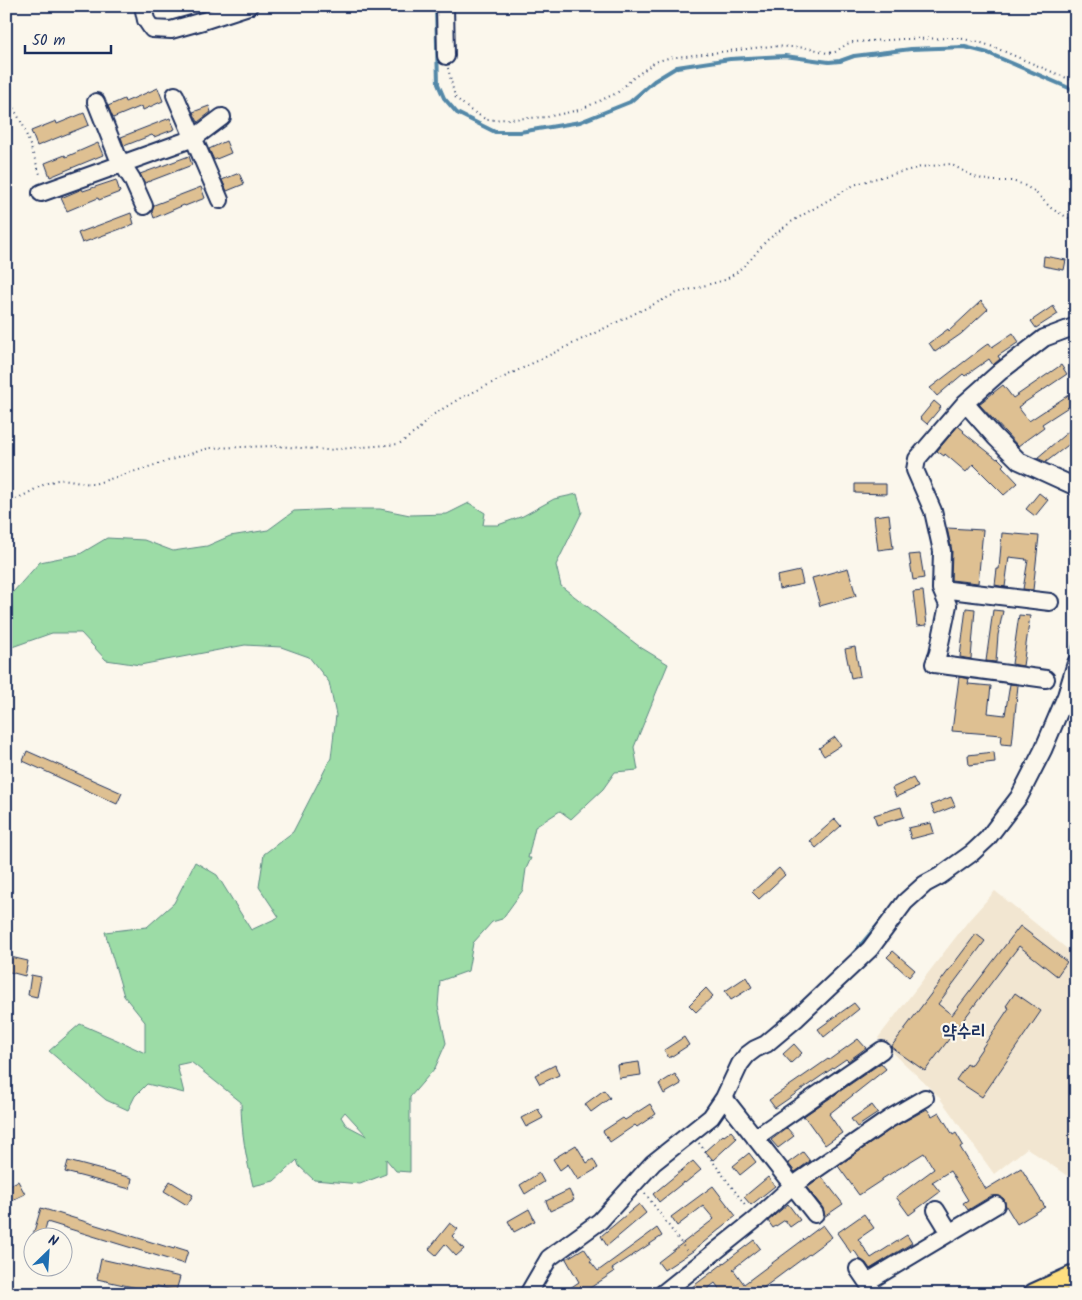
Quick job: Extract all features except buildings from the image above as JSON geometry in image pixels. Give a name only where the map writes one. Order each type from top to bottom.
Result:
[{"type":"main road","points":[[1034,1294],[1076,1275]]},
{"type":"street","points":[[143,6],[146,20],[152,29],[171,30],[249,6]]},
{"type":"street","points":[[445,6],[446,56]]},
{"type":"street","points":[[174,95],[220,200]]},
{"type":"street","points":[[96,102],[118,155],[132,178],[144,206]]},
{"type":"street","points":[[41,193],[194,138],[222,117]]},
{"type":"street","points":[[1046,679],[934,664],[938,654],[948,605],[941,589],[942,551],[935,519],[915,470],[917,459],[965,403],[1001,371],[1044,338],[1076,326]]},
{"type":"street","points":[[965,403],[995,438],[1020,461],[1076,487]]},
{"type":"street","points":[[941,589],[1050,602]]},
{"type":"street","points":[[528,1294],[550,1258],[600,1221],[653,1163],[711,1116],[724,1098],[740,1064],[747,1055],[766,1044],[797,1018],[870,949],[910,898],[925,884],[940,876],[972,853],[1002,822],[1019,797],[1043,750],[1066,696],[1076,663]]},
{"type":"street","points":[[755,1138],[882,1050]]},
{"type":"street","points":[[724,1098],[815,1214]]},
{"type":"street","points":[[662,1294],[756,1219],[792,1186],[890,1119],[925,1098]]},
{"type":"street","points":[[867,1282],[996,1205]]},
{"type":"street","points":[[936,1210],[950,1232]]},
{"type":"path","points":[[446,56],[455,96],[470,110],[487,120],[547,117],[579,110],[617,93],[655,62],[668,58],[772,46],[810,48],[835,52],[853,42],[958,38],[980,42],[1076,82]]},
{"type":"path","points":[[6,95],[23,125],[41,176],[41,193]]},
{"type":"path","points":[[6,501],[24,496],[42,485],[57,480],[94,484],[209,448],[276,446],[328,450],[398,444],[416,431],[431,416],[459,399],[677,293],[725,280],[737,272],[766,241],[791,222],[854,185],[921,167],[950,164],[978,178],[1022,184],[1034,191],[1052,209],[1076,222]]},
{"type":"path","points":[[692,1133],[756,1219]]},
{"type":"path","points":[[636,1181],[698,1266]]},
{"type":"shaded area","points":[[995,891],[1076,956],[1076,1182],[1027,1148],[994,1174],[939,1097],[878,1038],[969,920]]},
{"type":"green space","points":[[577,494],[582,512],[556,565],[561,586],[640,647],[668,664],[634,747],[638,770],[615,772],[603,789],[571,819],[560,811],[535,827],[528,858],[531,858],[526,869],[523,890],[502,919],[492,922],[473,943],[468,971],[440,981],[438,1006],[446,1043],[435,1068],[410,1097],[410,1172],[396,1171],[386,1159],[386,1174],[360,1184],[314,1180],[299,1166],[297,1160],[274,1181],[253,1186],[244,1144],[241,1102],[191,1062],[177,1065],[184,1093],[147,1084],[135,1096],[128,1110],[106,1100],[49,1051],[80,1024],[145,1053],[145,1022],[124,996],[105,932],[147,927],[174,903],[195,862],[217,875],[251,930],[279,917],[259,887],[264,854],[293,832],[331,758],[336,715],[329,682],[309,657],[281,647],[245,645],[140,665],[106,660],[81,633],[52,633],[12,647],[6,647],[6,595],[13,592],[40,562],[80,554],[107,538],[144,540],[173,551],[207,546],[230,536],[268,530],[294,511],[380,509],[410,515],[447,514],[469,503],[485,513],[483,525],[498,525],[523,516],[554,499]],"holes":[[[345,1112],[367,1136],[346,1125],[341,1117]]]},
{"type":"waterway","points":[[436,6],[438,84],[444,98],[457,113],[495,132],[520,132],[580,122],[630,102],[654,81],[677,67],[730,59],[785,56],[829,62],[840,61],[854,56],[911,49],[965,47],[988,53],[1076,91]]},
{"type":"waterway","points":[[1069,663],[1076,637]]},
{"type":"waterway","points":[[853,954],[882,920]]},
{"type":"district","name":"약수리","points":[[964,1031]]}]
